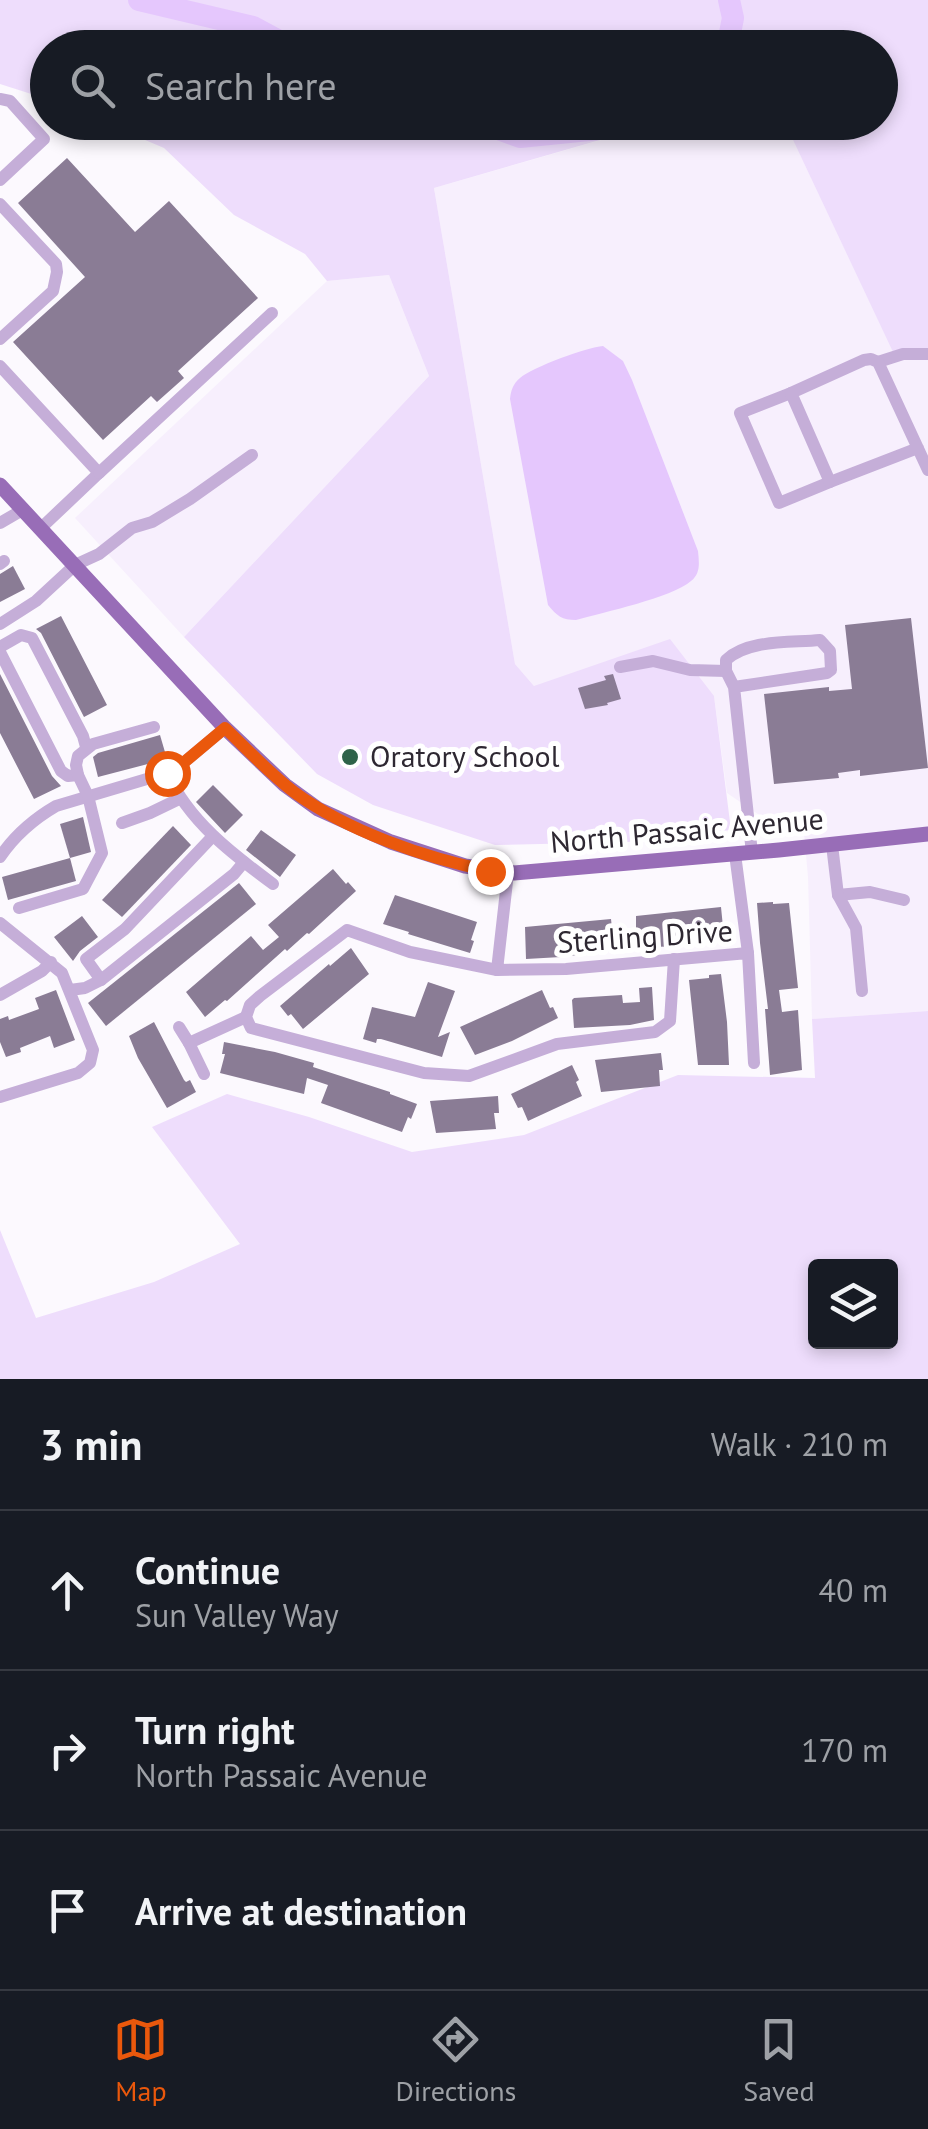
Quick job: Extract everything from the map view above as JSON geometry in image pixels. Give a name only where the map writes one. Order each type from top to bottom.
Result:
[{"type":"main road","name":"North Passaic Avenue","points":[[0,485],[225,728],[284,785],[340,820],[392,842],[465,866],[508,873],[928,834]]},
{"type":"street","points":[[0,99],[10,101],[30,123]]},
{"type":"street","points":[[0,180],[43,140]]},
{"type":"street","points":[[0,204],[56,264],[58,272],[53,291],[0,339]]},
{"type":"street","points":[[41,528],[272,313]]},
{"type":"street","points":[[918,448],[779,503],[740,413],[864,360],[878,362],[903,354],[928,354]]},
{"type":"street","points":[[878,362],[928,470]]},
{"type":"street","points":[[0,366],[99,473]]},
{"type":"street","points":[[792,392],[830,482]]},
{"type":"street","points":[[78,775],[68,776],[62,771],[3,647],[0,624],[36,602],[75,566],[99,554],[132,528],[152,522],[190,499],[252,454]]},
{"type":"street","points":[[0,523],[24,509]]},
{"type":"street","points":[[3,647],[21,635],[32,638],[86,747]]},
{"type":"street","points":[[734,686],[827,674],[831,670],[830,651],[820,640],[756,646],[726,660],[734,686],[752,853]]},
{"type":"street","points":[[620,666],[653,661],[690,670],[726,670]]},
{"type":"street","points":[[20,908],[83,889],[102,854],[88,796],[78,775],[78,756],[86,747],[154,727]]},
{"type":"street","points":[[0,858],[23,828],[56,806],[167,773],[225,728]]},
{"type":"street","points":[[167,773],[179,799],[214,836],[273,884]]},
{"type":"street","points":[[122,823],[179,799]]},
{"type":"street","points":[[100,980],[86,959],[125,929],[214,836]]},
{"type":"street","points":[[832,844],[838,895],[856,928],[862,992]]},
{"type":"street","points":[[735,854],[748,953]]},
{"type":"street","points":[[70,990],[86,988],[100,980],[244,862]]},
{"type":"street","points":[[497,970],[508,873]]},
{"type":"street","points":[[838,895],[870,892],[904,900]]},
{"type":"street","points":[[0,923],[62,973],[94,1050],[90,1063],[78,1073],[0,1097]]},
{"type":"street","name":"Sterling Drive","points":[[248,1011],[347,930],[410,952],[497,970],[566,969],[748,953],[754,1063]]},
{"type":"street","points":[[189,1043],[248,1011],[251,1028],[424,1074],[469,1076],[557,1044],[655,1032],[670,1021],[674,959]]},
{"type":"street","points":[[0,994],[51,962]]},
{"type":"street","points":[[180,1026],[204,1074]]},
{"type":"shaded area","points":[[0,0],[928,0],[928,354],[893,352],[793,140],[898,140],[898,30],[30,30],[30,94],[0,84]]},
{"type":"shaded area","points":[[145,140],[600,140],[434,188],[515,664],[534,686],[670,639],[714,696],[731,830],[628,842],[495,845],[373,805],[317,774],[184,637],[429,376],[389,275],[327,281],[305,254],[234,215],[164,148]]},
{"type":"shaded area","points":[[601,140],[793,140],[893,351],[928,354],[928,1011],[812,1019],[803,822],[774,825],[727,793],[714,696],[534,686],[515,664],[434,188]]},
{"type":"shaded area","points":[[389,275],[429,376],[184,637],[75,518],[327,281]]},
{"type":"shaded area","points":[[603,346],[623,361],[632,380],[698,551],[699,567],[691,581],[669,593],[571,620],[560,617],[548,605],[510,399],[514,385],[527,374],[560,358]]},
{"type":"shaded area","points":[[928,1011],[928,1379],[0,1379],[0,1230],[36,1318],[154,1282],[240,1244],[152,1127],[227,1094],[412,1152],[524,1135],[678,1075],[815,1078],[812,1019]]},
{"type":"building","points":[[67,158],[135,232],[169,201],[258,298],[178,371],[184,378],[157,402],[151,396],[103,440],[13,342],[85,277],[18,203]]},
{"type":"building","points":[[13,566],[25,589],[0,602],[0,574]]},
{"type":"building","points":[[61,616],[107,705],[84,717],[36,629]]},
{"type":"building","points":[[911,618],[928,768],[860,776],[860,770],[838,773],[839,778],[774,784],[764,694],[829,687],[829,691],[852,689],[845,625]]},
{"type":"building","points":[[0,674],[52,776],[61,786],[34,799],[0,733]]},
{"type":"building","points":[[613,674],[621,699],[585,709],[578,688]]},
{"type":"building","points":[[160,735],[167,759],[98,777],[93,757],[98,753]]},
{"type":"building","points":[[213,785],[243,815],[225,833],[196,802]]},
{"type":"building","points":[[83,817],[91,852],[70,858],[60,824]]},
{"type":"building","points":[[173,826],[191,845],[122,917],[102,900]]},
{"type":"building","points":[[261,830],[296,855],[280,877],[246,850]]},
{"type":"building","points":[[70,858],[76,881],[8,900],[2,877]]},
{"type":"building","points":[[333,869],[356,891],[205,1017],[186,992],[251,936],[263,950],[279,937],[268,925]]},
{"type":"building","points":[[239,883],[256,904],[106,1026],[88,1003]]},
{"type":"building","points":[[395,895],[477,922],[470,953],[383,924]]},
{"type":"building","points":[[757,903],[789,903],[798,988],[779,990],[782,1012],[798,1010],[802,1070],[770,1075]]},
{"type":"building","points":[[721,907],[728,939],[636,948],[636,916]]},
{"type":"building","points":[[82,916],[98,937],[73,961],[54,937]]},
{"type":"building","points":[[611,919],[617,950],[526,959],[525,927]]},
{"type":"building","points":[[351,948],[369,974],[303,1029],[280,1006]]},
{"type":"building","points":[[721,974],[729,1065],[698,1065],[689,980]]},
{"type":"building","points":[[428,982],[455,991],[438,1037],[450,1032],[442,1057],[381,1039],[376,1043],[363,1039],[372,1007],[415,1017]]},
{"type":"building","points":[[652,987],[654,1020],[574,1028],[574,998],[622,995],[623,1003],[640,1002],[639,988]]},
{"type":"building","points":[[56,990],[75,1040],[54,1048],[50,1036],[6,1057],[0,1042],[0,1019],[8,1016],[9,1020],[39,1009],[35,998]]},
{"type":"building","points":[[542,990],[558,1018],[475,1055],[460,1027]]},
{"type":"building","points":[[154,1022],[184,1080],[190,1080],[196,1092],[167,1108],[129,1036]]},
{"type":"building","points":[[224,1042],[314,1063],[313,1067],[417,1104],[402,1132],[321,1103],[328,1085],[307,1078],[304,1094],[220,1073]]},
{"type":"building","points":[[661,1053],[660,1086],[601,1092],[595,1060]]},
{"type":"building","points":[[572,1065],[582,1096],[528,1121],[511,1094]]},
{"type":"building","points":[[498,1096],[496,1129],[436,1133],[430,1101]]},
{"type":"waterway","points":[[139,0],[259,30]]},
{"type":"waterway","points":[[729,0],[733,18],[731,30]]},
{"type":"place","name":"Oratory School","points":[[350,757]]},
{"type":"route","points":[[167,773],[225,728],[284,785],[340,820],[392,842],[490,871]]}]
